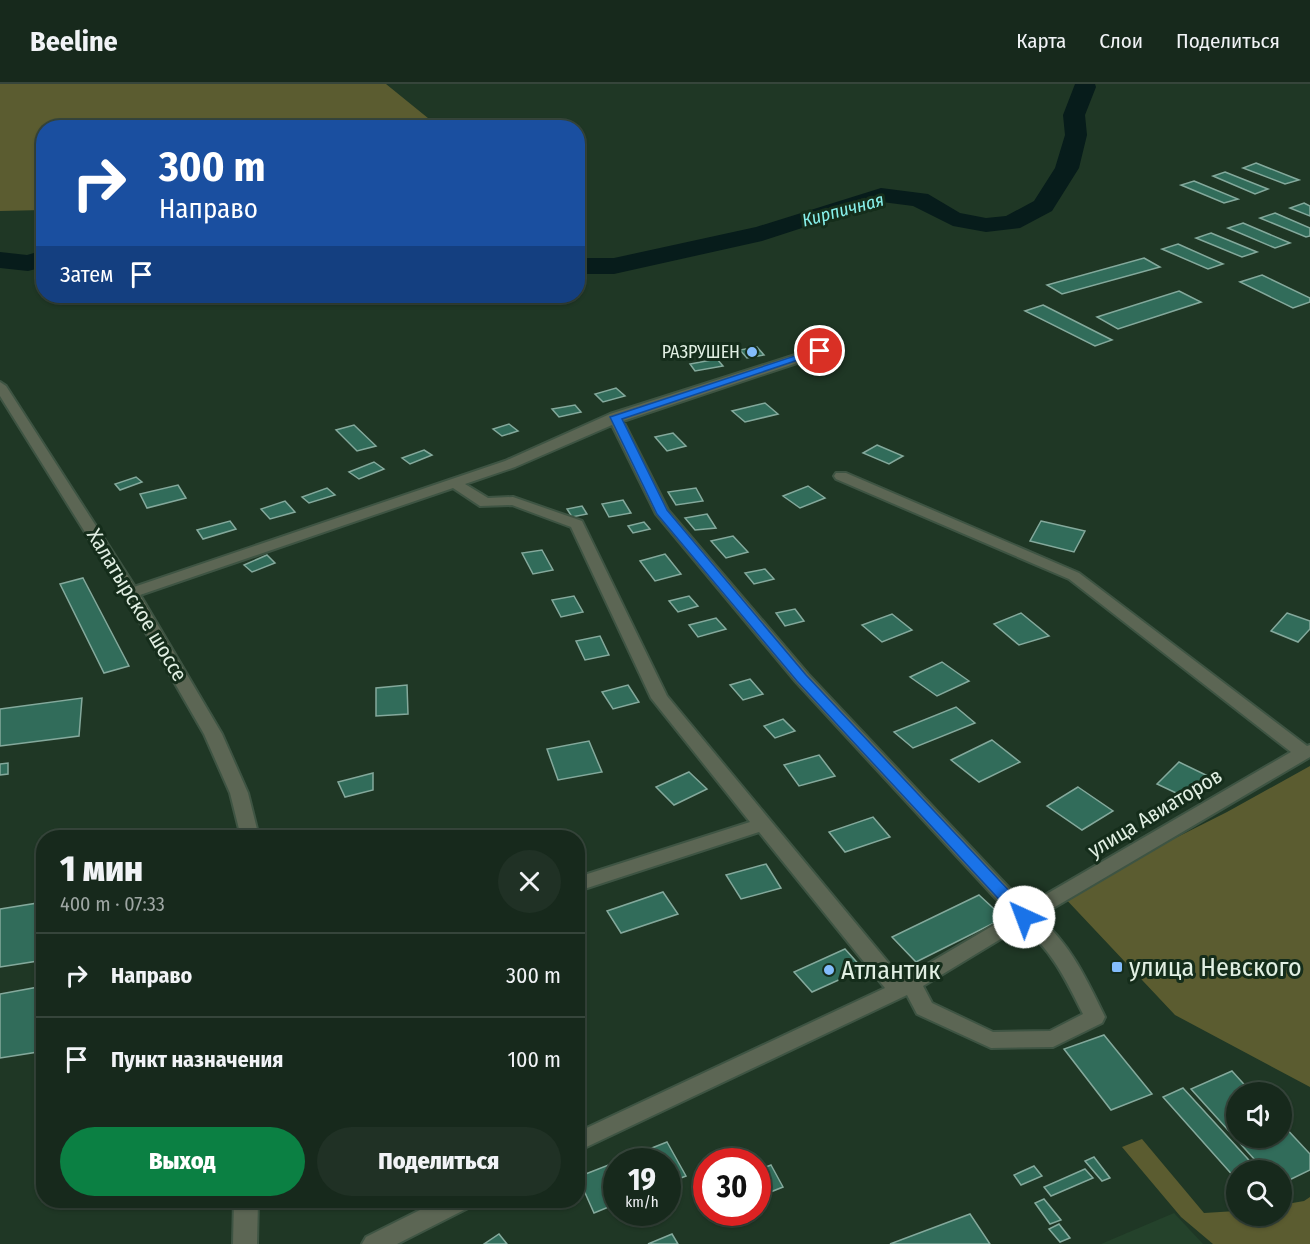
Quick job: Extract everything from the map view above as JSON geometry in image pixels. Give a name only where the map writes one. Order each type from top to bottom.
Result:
[{"type":"street","points":[[131,593],[510,464],[569,435],[615,417],[820,351]]},
{"type":"street","name":"Халатырское шоссе","points":[[0,386],[131,593],[213,734],[239,793],[248,830]]},
{"type":"street","points":[[454,483],[485,503],[513,501],[577,524],[659,698],[763,824],[924,1008],[991,1040],[1053,1039],[1095,1017],[1073,973],[1050,938],[1024,917],[802,678],[661,511],[615,417]]},
{"type":"street","points":[[841,476],[1074,576],[1307,752]]},
{"type":"street","name":"улица Авиаторов","points":[[1024,917],[1307,752]]},
{"type":"street","points":[[585,882],[763,824]]},
{"type":"street","points":[[585,1139],[905,986],[1024,917]]},
{"type":"street","points":[[245,1244],[246,1208]]},
{"type":"street","points":[[374,1244],[446,1208]]},
{"type":"shaded area","points":[[0,84],[386,84],[430,120],[36,120],[36,210],[0,211]]},
{"type":"shaded area","points":[[1310,766],[1310,1087],[1175,1015],[1062,895],[1227,812]]},
{"type":"shaded area","points":[[1142,1139],[1204,1213],[1226,1212],[1226,1226],[1292,1226],[1292,1203],[1304,1201],[1310,1197],[1310,1244],[1213,1244],[1181,1217],[1122,1147]]},
{"type":"shaded area","points":[[1174,1213],[1203,1244],[1101,1244]]},
{"type":"building","points":[[1256,163],[1299,180],[1285,184],[1243,168]]},
{"type":"building","points":[[1225,172],[1268,189],[1255,194],[1213,176]]},
{"type":"building","points":[[1194,181],[1238,199],[1224,203],[1181,185]]},
{"type":"building","points":[[1304,203],[1310,206],[1310,216],[1290,208]]},
{"type":"building","points":[[1275,213],[1310,228],[1310,236],[1306,237],[1260,218]]},
{"type":"building","points":[[1243,223],[1290,243],[1275,248],[1228,228]]},
{"type":"building","points":[[1211,233],[1257,252],[1242,257],[1196,238]]},
{"type":"building","points":[[1178,244],[1223,264],[1208,269],[1162,249]]},
{"type":"building","points":[[1144,258],[1160,267],[1062,294],[1047,285]]},
{"type":"building","points":[[1262,275],[1310,298],[1310,302],[1293,308],[1240,282]]},
{"type":"building","points":[[1179,291],[1201,302],[1118,329],[1097,317]]},
{"type":"building","points":[[1043,305],[1112,340],[1095,346],[1025,311]]},
{"type":"building","name":"РАЗРУШЕН","points":[[757,347],[764,355],[747,358],[740,350]]},
{"type":"building","points":[[717,359],[723,366],[695,371],[690,364]]},
{"type":"building","points":[[616,388],[625,396],[603,402],[595,394]]},
{"type":"building","points":[[765,403],[778,414],[745,422],[732,411]]},
{"type":"building","points":[[575,405],[581,412],[559,417],[552,409]]},
{"type":"building","points":[[509,424],[518,431],[502,436],[493,429]]},
{"type":"building","points":[[354,425],[376,446],[357,451],[336,430]]},
{"type":"building","points":[[673,433],[686,446],[667,451],[655,437]]},
{"type":"building","points":[[877,445],[903,456],[889,464],[863,453]]},
{"type":"building","points":[[424,450],[432,455],[410,464],[402,458]]},
{"type":"building","points":[[374,462],[384,469],[359,479],[349,472]]},
{"type":"building","points":[[136,477],[142,482],[120,490],[115,484]]},
{"type":"building","points":[[178,485],[186,498],[147,508],[140,494]]},
{"type":"building","points":[[808,486],[825,498],[800,508],[783,496]]},
{"type":"building","points":[[327,488],[335,495],[309,503],[302,497]]},
{"type":"building","points":[[696,488],[703,501],[676,505],[668,492]]},
{"type":"building","points":[[623,500],[631,513],[609,517],[602,504]]},
{"type":"building","points":[[285,501],[295,512],[270,519],[261,509]]},
{"type":"building","points":[[582,506],[587,514],[572,517],[567,509]]},
{"type":"building","points":[[707,514],[716,528],[695,530],[685,518]]},
{"type":"building","points":[[230,521],[236,529],[203,539],[197,530]]},
{"type":"building","points":[[1041,521],[1085,531],[1074,552],[1030,541]]},
{"type":"building","points":[[644,522],[650,529],[633,533],[628,526]]},
{"type":"building","points":[[733,536],[748,552],[726,558],[711,541]]},
{"type":"building","points":[[542,550],[553,570],[533,574],[522,553]]},
{"type":"building","points":[[665,554],[681,574],[655,581],[640,561]]},
{"type":"building","points":[[267,555],[275,563],[252,572],[244,565]]},
{"type":"building","points":[[765,569],[774,579],[754,584],[745,573]]},
{"type":"building","points":[[83,578],[129,666],[104,673],[60,584]]},
{"type":"building","points":[[574,596],[583,612],[561,617],[552,600]]},
{"type":"building","points":[[689,596],[698,606],[678,612],[669,601]]},
{"type":"building","points":[[795,609],[804,621],[785,626],[776,613]]},
{"type":"building","points":[[1021,613],[1049,636],[1019,645],[994,624]]},
{"type":"building","points":[[1287,613],[1310,621],[1310,629],[1298,642],[1271,631]]},
{"type":"building","points":[[892,614],[912,630],[882,642],[862,625]]},
{"type":"building","points":[[716,618],[726,629],[698,637],[689,625]]},
{"type":"building","points":[[600,636],[609,655],[585,660],[576,641]]},
{"type":"building","points":[[942,662],[969,681],[937,696],[910,677]]},
{"type":"building","points":[[750,679],[763,694],[743,700],[730,685]]},
{"type":"building","points":[[407,685],[408,714],[376,716],[376,688]]},
{"type":"building","points":[[628,685],[639,702],[613,709],[602,692]]},
{"type":"building","points":[[82,698],[79,736],[0,746],[0,709]]},
{"type":"building","points":[[956,707],[975,723],[913,748],[894,732]]},
{"type":"building","points":[[783,719],[795,731],[775,738],[764,726]]},
{"type":"building","points":[[992,740],[1020,762],[979,782],[951,760]]},
{"type":"building","points":[[589,741],[602,772],[558,780],[547,749]]},
{"type":"building","points":[[819,755],[835,776],[799,786],[784,765]]},
{"type":"building","points":[[1179,762],[1210,777],[1189,799],[1157,784]]},
{"type":"building","points":[[8,763],[8,774],[0,775],[0,764]]},
{"type":"building","points":[[689,772],[707,789],[674,805],[656,787]]},
{"type":"building","points":[[373,773],[373,790],[345,797],[338,782]]},
{"type":"building","points":[[1078,787],[1113,811],[1082,830],[1047,806]]},
{"type":"building","points":[[873,817],[890,837],[845,852],[829,832]]},
{"type":"building","points":[[766,864],[781,888],[741,899],[726,875]]},
{"type":"building","points":[[663,892],[678,914],[621,933],[607,911]]},
{"type":"building","points":[[979,895],[1004,918],[916,962],[892,937]]},
{"type":"building","points":[[36,903],[36,961],[0,967],[0,909]]},
{"type":"building","name":"Атлантик","points":[[845,949],[863,969],[812,992],[794,972]]},
{"type":"building","points":[[36,987],[36,1052],[0,1058],[0,994]]},
{"type":"building","points":[[1104,1035],[1152,1094],[1111,1110],[1064,1049]]},
{"type":"building","points":[[1232,1071],[1242,1082],[1226,1082],[1226,1128],[1191,1089]]},
{"type":"building","points":[[1183,1088],[1226,1135],[1226,1148],[1238,1148],[1249,1160],[1226,1160],[1226,1168],[1163,1097]]},
{"type":"building","points":[[1292,1135],[1310,1154],[1310,1170],[1292,1179],[1292,1160],[1255,1160],[1244,1148],[1292,1148]]},
{"type":"building","points":[[667,1142],[670,1148],[652,1148]]},
{"type":"building","points":[[1094,1157],[1110,1178],[1102,1181],[1085,1161]]},
{"type":"building","points":[[771,1165],[783,1187],[771,1192]]},
{"type":"building","points":[[1034,1166],[1042,1176],[1021,1185],[1014,1175]]},
{"type":"building","points":[[603,1167],[603,1209],[594,1213],[585,1193],[585,1174]]},
{"type":"building","points":[[681,1167],[686,1176],[681,1178]]},
{"type":"building","points":[[1085,1169],[1093,1178],[1051,1196],[1044,1187]]},
{"type":"building","points":[[1044,1199],[1061,1220],[1050,1224],[1035,1203]]},
{"type":"building","points":[[970,1214],[990,1244],[890,1244]]},
{"type":"building","points":[[1059,1224],[1070,1238],[1060,1242],[1049,1229]]},
{"type":"building","points":[[499,1234],[507,1244],[484,1244]]},
{"type":"building","points":[[672,1234],[678,1244],[648,1244]]},
{"type":"waterway","name":"Кирпичная","points":[[585,266],[614,266],[762,233],[881,195],[919,199],[953,219],[986,225],[1011,223],[1043,206],[1067,168],[1076,135],[1074,115],[1086,87],[1085,84]]},
{"type":"waterway","name":"Кирпичная","points":[[0,260],[28,263],[36,260]]},
{"type":"place","name":"РАЗРУШЕН","points":[[752,352]]},
{"type":"place","name":"улица Невского","points":[[1117,967]]},
{"type":"place","name":"Атлантик","points":[[829,970]]},
{"type":"route","points":[[820,351],[615,417],[661,511],[802,678],[1024,917]]}]
